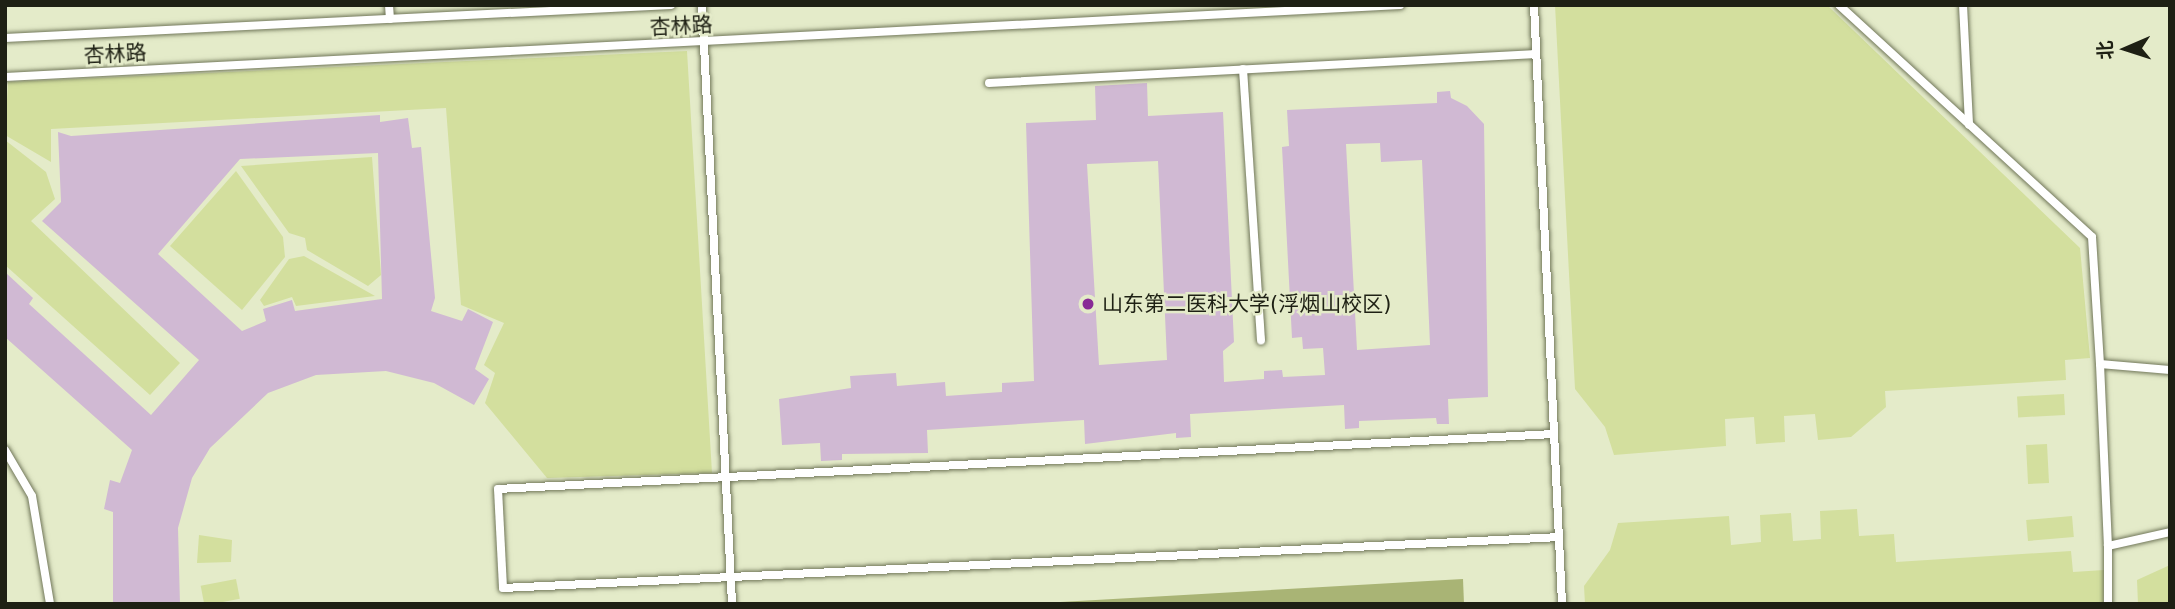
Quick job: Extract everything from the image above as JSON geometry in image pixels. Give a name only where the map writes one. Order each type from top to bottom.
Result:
[{"type":"lane","points":[[389,5],[390,19]]},
{"type":"lane","name":"杏林路","points":[[5,38],[671,5]]},
{"type":"lane","points":[[702,5],[732,604]]},
{"type":"lane","name":"杏林路","points":[[5,77],[1400,5]]},
{"type":"lane","points":[[1534,5],[1562,604]]},
{"type":"lane","points":[[1839,5],[2092,237],[2108,547],[2108,604]]},
{"type":"lane","points":[[1963,5],[1969,125]]},
{"type":"lane","points":[[989,83],[1535,54]]},
{"type":"lane","points":[[1243,69],[1261,340]]},
{"type":"lane","points":[[2100,364],[2170,370]]},
{"type":"lane","points":[[1554,434],[726,482],[498,489],[503,588],[731,580],[1559,537]]},
{"type":"lane","points":[[5,450],[32,496],[50,604]]},
{"type":"lane","points":[[2108,547],[2170,532]]},
{"type":"shaded area","points":[[1555,5],[1827,5],[2080,248],[2090,358],[2065,360],[2066,380],[1885,391],[1886,407],[1851,437],[1818,440],[1815,414],[1784,416],[1785,442],[1756,444],[1754,417],[1725,419],[1726,446],[1614,455],[1605,427],[1575,389]]},
{"type":"shaded area","points":[[687,51],[712,473],[547,478],[485,403],[495,373],[484,365],[504,323],[461,305],[446,108],[51,129],[51,162],[5,135],[8,82]]},
{"type":"shaded area","points":[[5,140],[46,172],[55,199],[31,221],[180,363],[150,395],[5,265]]},
{"type":"shaded area","points":[[372,157],[381,275],[368,286],[307,250],[305,238],[289,233],[241,166]]},
{"type":"shaded area","points":[[236,171],[283,237],[285,257],[242,310],[170,246]]},
{"type":"shaded area","points":[[304,256],[375,296],[296,306],[292,297],[264,306],[260,300],[289,259]]},
{"type":"shaded area","points":[[2064,394],[2065,415],[2018,417],[2017,396]]},
{"type":"shaded area","points":[[2047,444],[2049,483],[2028,484],[2026,445]]},
{"type":"shaded area","points":[[1857,509],[1859,536],[1894,534],[1896,562],[2071,551],[2073,572],[2104,570],[2103,604],[1585,604],[1584,586],[1610,550],[1618,523],[1729,516],[1731,545],[1761,542],[1760,515],[1791,513],[1793,541],[1821,539],[1820,511]]},
{"type":"shaded area","points":[[2072,516],[2074,537],[2028,541],[2026,520]]},
{"type":"shaded area","points":[[199,535],[232,540],[231,562],[197,563]]},
{"type":"shaded area","points":[[2170,565],[2170,604],[2138,604],[2137,580]]},
{"type":"shaded area","points":[[236,579],[240,599],[204,604],[201,586]]},
{"type":"shaded area","points":[[1463,579],[1464,604],[1025,604]]},
{"type":"building","points":[[1147,83],[1148,116],[1223,112],[1234,342],[1223,351],[1224,382],[1264,379],[1264,371],[1282,370],[1283,377],[1325,375],[1323,348],[1303,349],[1302,337],[1292,338],[1282,147],[1289,146],[1287,110],[1437,103],[1437,92],[1450,91],[1451,98],[1467,106],[1484,124],[1488,397],[1448,399],[1449,424],[1437,424],[1436,418],[1359,421],[1359,428],[1345,429],[1344,405],[1190,414],[1191,437],[1176,438],[1176,433],[1085,444],[1084,420],[927,430],[928,453],[842,454],[842,460],[821,461],[820,443],[782,445],[779,399],[851,388],[850,376],[896,373],[897,386],[945,382],[946,396],[1002,392],[1002,383],[1034,381],[1026,123],[1096,120],[1095,86]],"holes":[[[1380,143],[1381,162],[1422,160],[1430,345],[1357,350],[1346,144]],[[1158,161],[1167,360],[1099,365],[1087,164]]]},
{"type":"building","points":[[380,115],[380,122],[408,118],[412,148],[421,147],[435,298],[431,311],[462,321],[468,309],[493,322],[475,369],[489,379],[474,405],[434,383],[386,371],[316,375],[268,393],[210,448],[192,478],[178,528],[180,604],[113,604],[113,512],[104,509],[110,480],[120,483],[132,450],[5,337],[5,272],[33,298],[29,304],[151,415],[199,360],[42,221],[61,202],[58,132],[71,136]],"holes":[[[378,153],[382,299],[295,311],[292,300],[263,309],[266,321],[242,331],[158,254],[240,159]]]},
{"type":"place","name":"山东第二医科大学(浮烟山校区)","points":[[1088,304]]}]
